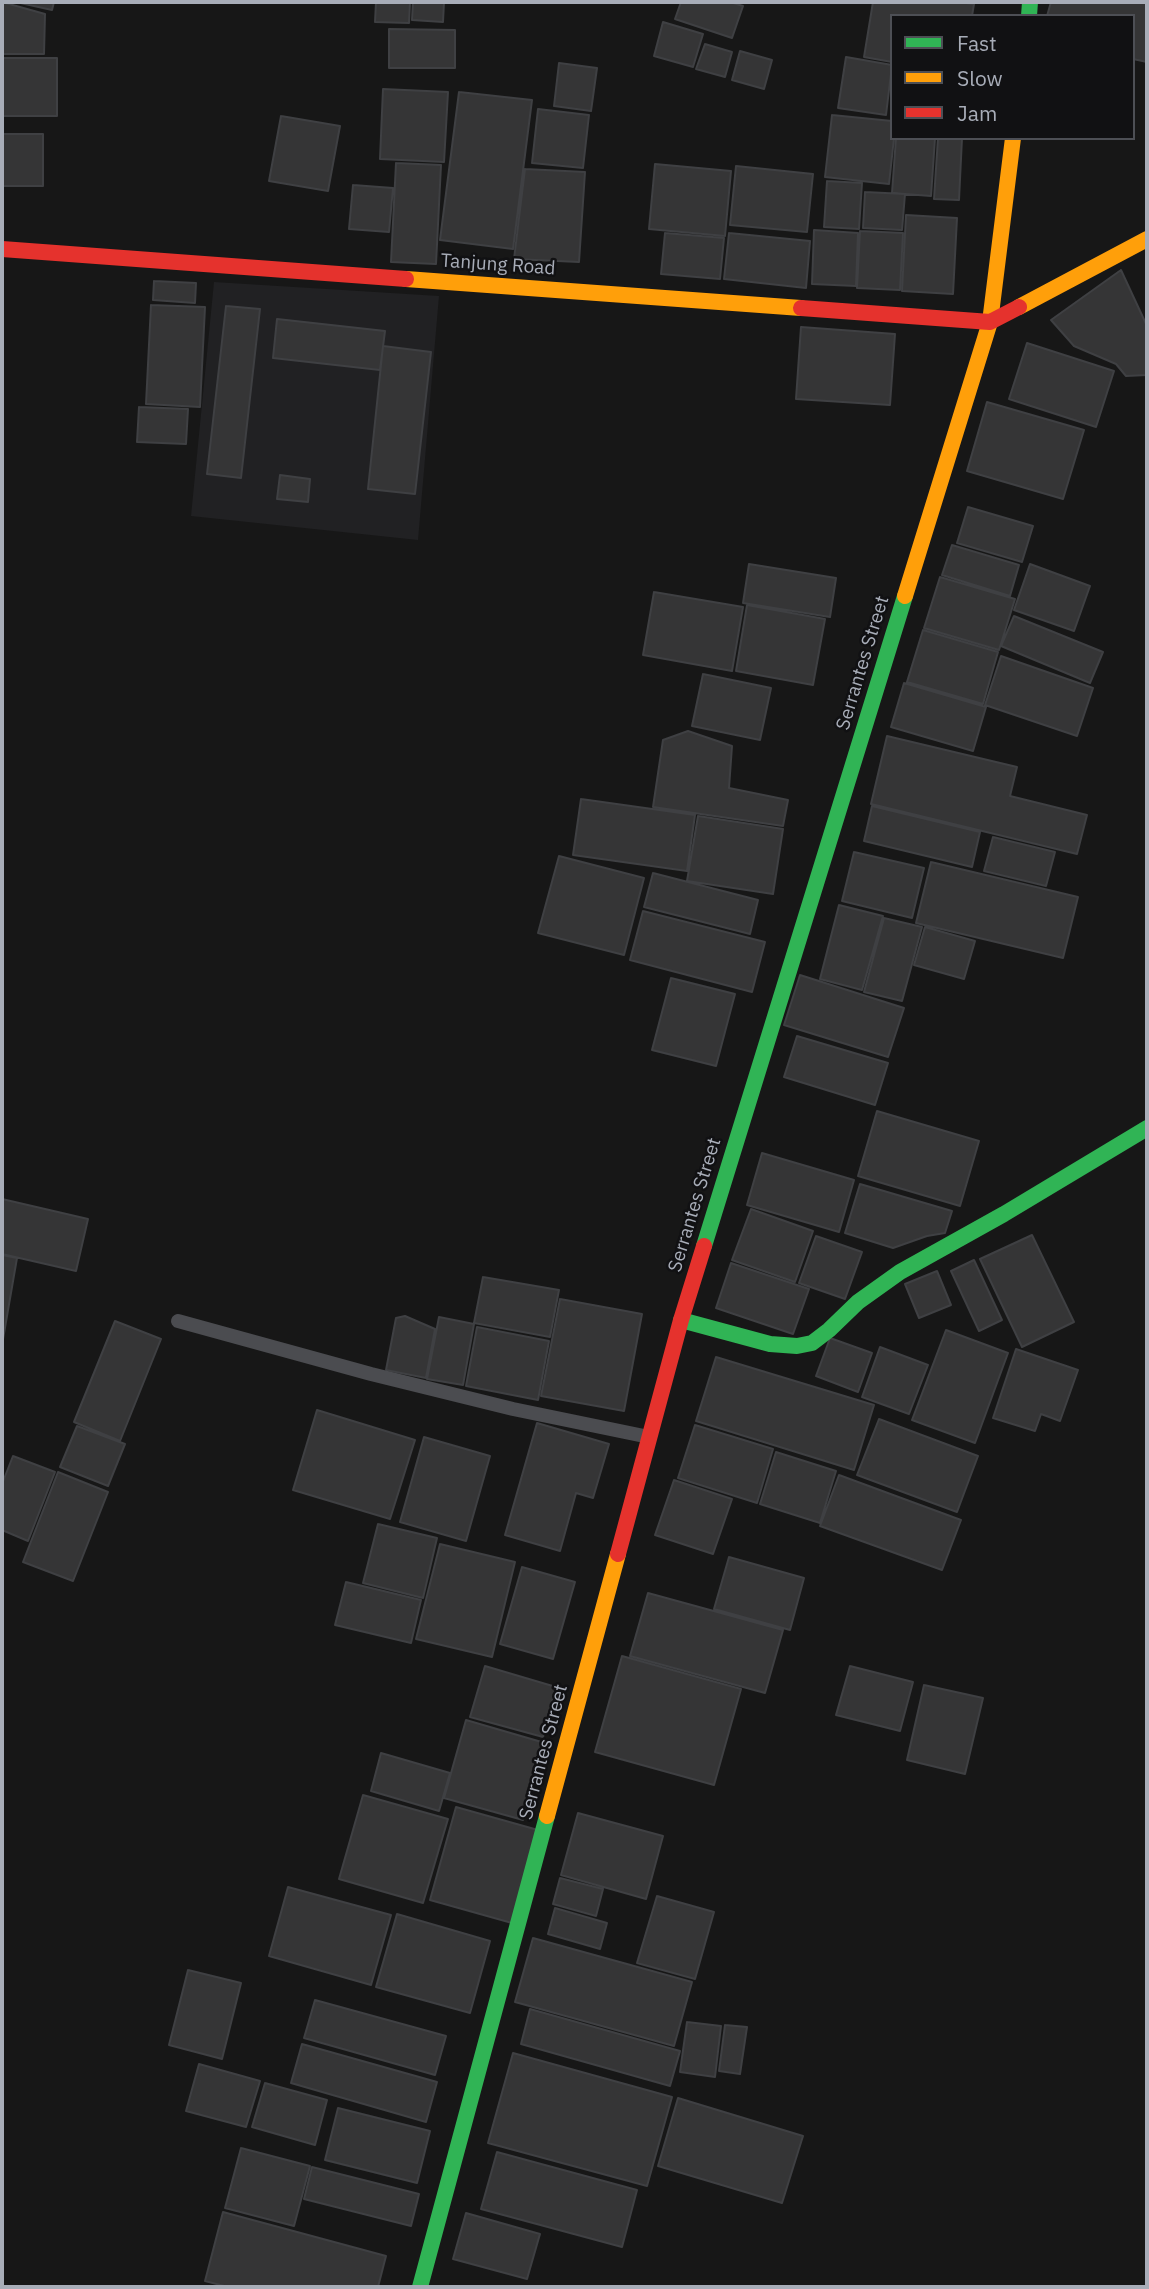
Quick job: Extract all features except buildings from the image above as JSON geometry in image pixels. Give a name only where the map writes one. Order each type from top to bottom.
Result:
[{"type":"main road","name":"Serrantes Street","points":[[420,2287],[681,1321],[990,322],[1013,140]]},
{"type":"main road","points":[[990,322],[1147,239]]},
{"type":"main road","name":"Tanjung Road","points":[[2,249],[990,322]]},
{"type":"main road","points":[[681,1321],[770,1344],[797,1346],[812,1343],[858,1302],[900,1272],[1004,1214],[1147,1128]]},
{"type":"lane","points":[[178,1321],[371,1374],[513,1409],[650,1437]]},
{"type":"shaded area","points":[[214,282],[439,296],[418,540],[191,516]]},
{"type":"traffic: fast","points":[[1029,14],[1030,2]]},
{"type":"traffic: fast","points":[[704,1246],[905,596]]},
{"type":"traffic: fast","points":[[681,1320],[770,1344],[797,1346],[812,1343],[858,1302],[900,1272],[1004,1214],[1147,1128]]},
{"type":"traffic: fast","points":[[420,2287],[547,1816]]},
{"type":"traffic: slow","points":[[905,596],[990,322],[1013,140]]},
{"type":"traffic: slow","points":[[1019,307],[1147,239]]},
{"type":"traffic: slow","points":[[406,279],[801,308]]},
{"type":"traffic: slow","points":[[547,1816],[618,1554]]},
{"type":"traffic: jam","points":[[2,249],[406,279]]},
{"type":"traffic: jam","points":[[801,308],[990,322],[1019,307]]},
{"type":"traffic: jam","points":[[618,1554],[681,1320],[704,1246]]}]
